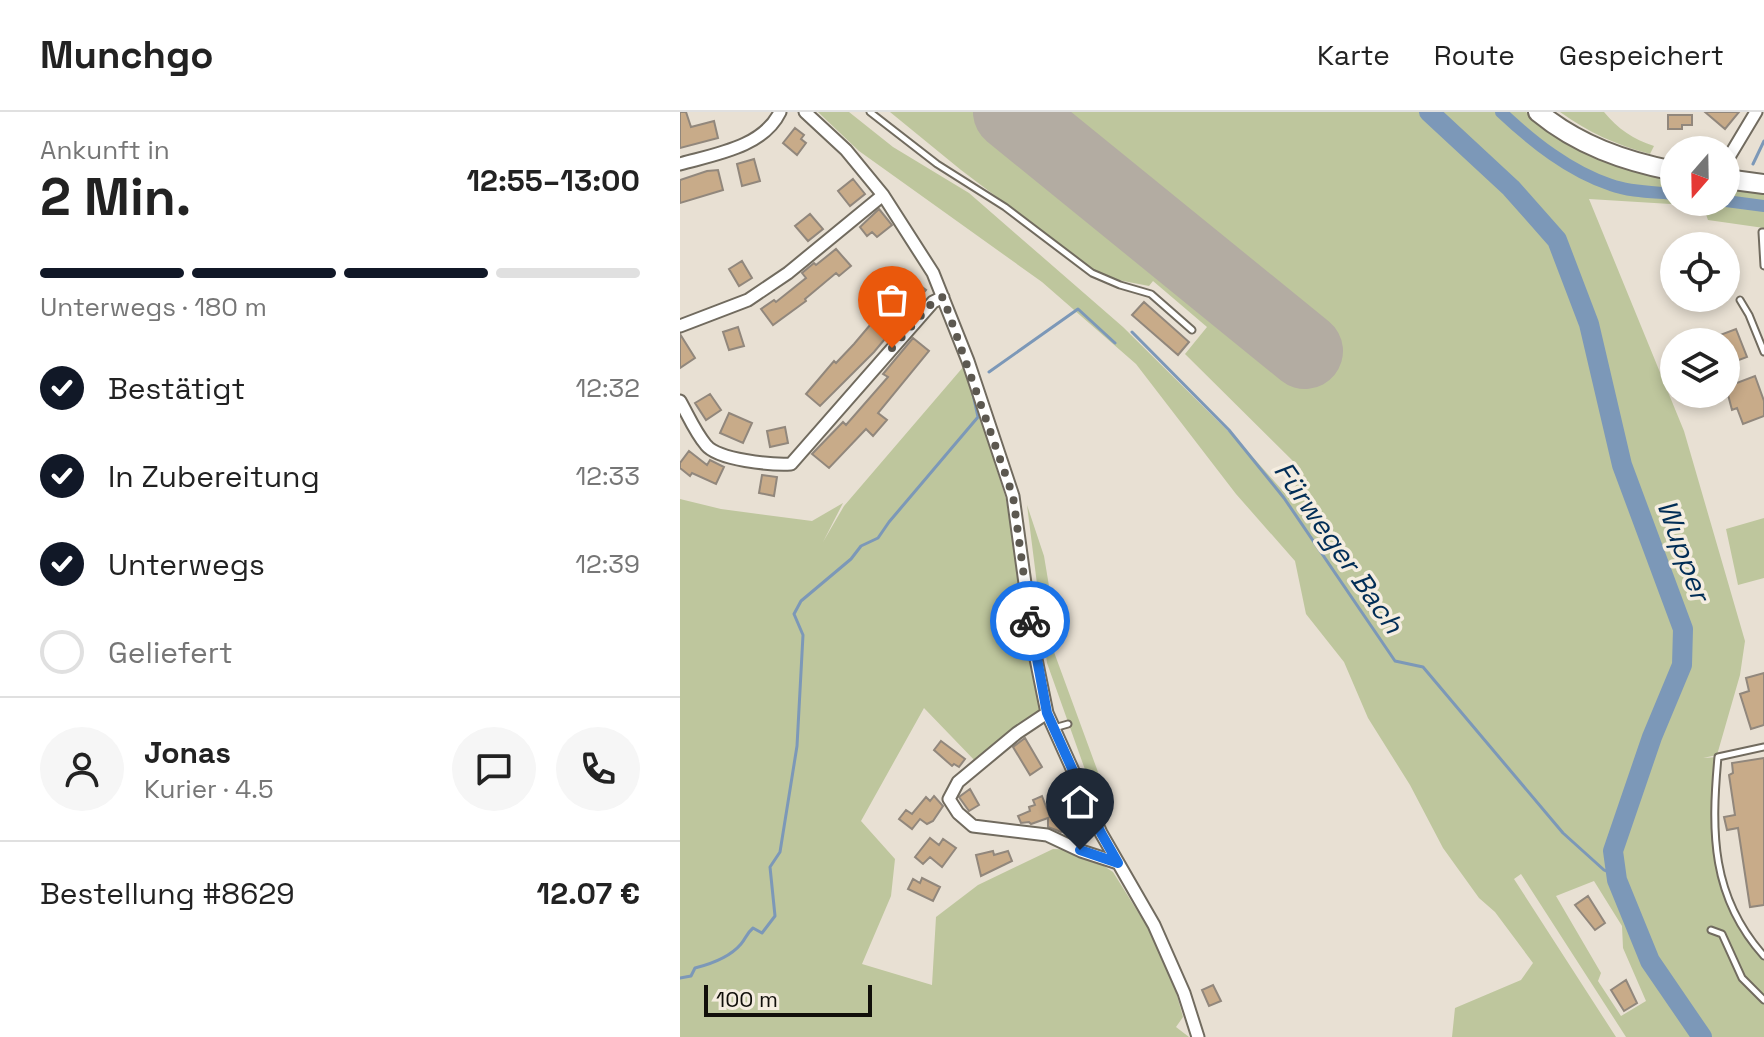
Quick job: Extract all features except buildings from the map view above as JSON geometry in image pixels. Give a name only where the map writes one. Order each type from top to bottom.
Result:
[{"type":"main road","points":[[1538,112],[1586,144],[1660,168]]},
{"type":"main road","points":[[1740,181],[1764,184]]},
{"type":"street","points":[[680,164],[726,151],[761,136],[773,126],[780,112]]},
{"type":"street","points":[[805,112],[846,150],[883,195],[933,273],[1013,496],[1034,649],[1047,713],[1101,833],[1154,925],[1195,1022],[1198,1037]]},
{"type":"street","points":[[1740,139],[1756,112]]},
{"type":"street","points":[[680,326],[748,300],[788,273],[883,195]]},
{"type":"street","points":[[680,401],[706,446],[716,453],[773,465],[791,464],[933,302],[943,297]]},
{"type":"street","points":[[1047,713],[1017,733],[958,782],[949,799],[958,813],[973,826],[1047,835],[1081,851],[1118,863]]},
{"type":"lane","points":[[870,112],[937,164],[1005,207],[1092,273],[1151,294],[1192,330]]},
{"type":"lane","points":[[1764,232],[1764,266]]},
{"type":"lane","points":[[1740,300],[1764,352]]},
{"type":"lane","points":[[1053,729],[1068,724]]},
{"type":"lane","points":[[1764,747],[1718,757],[1714,802],[1715,854],[1733,911],[1749,940],[1764,956]]},
{"type":"lane","points":[[1711,930],[1722,934],[1742,978],[1764,1000]]},
{"type":"green space","points":[[818,112],[849,112],[893,147],[969,193],[1123,327],[1242,445],[1291,500],[1301,469],[1185,354],[1207,327],[1153,281],[1149,286],[1113,279],[1091,268],[890,112],[1526,112],[1537,121],[1660,172],[1660,203],[1589,199],[1660,372],[1660,408],[1675,408],[1684,431],[1745,641],[1740,675],[1717,755],[1703,758],[1718,757],[1715,854],[1733,911],[1764,956],[1764,1037],[1626,1037],[1521,874],[1514,879],[1616,1037],[1452,1037],[1455,1008],[1521,980],[1533,963],[1495,912],[1479,898],[1443,848],[1410,785],[1368,718],[1344,662],[1306,614],[1295,561],[1236,494],[1136,364],[1042,282],[859,151]],"holes":[[[1594,881],[1622,926],[1623,948],[1646,1001],[1621,1016],[1598,981],[1601,973],[1556,896]]]},
{"type":"green space","points":[[1560,112],[1604,112],[1626,133],[1654,146],[1650,154],[1625,146],[1592,132]]},
{"type":"green space","points":[[1740,188],[1764,191],[1764,228],[1708,220],[1707,216],[1740,216]]},
{"type":"green space","points":[[964,366],[1006,499],[1041,712],[979,765],[924,708],[861,821],[895,859],[891,896],[862,964],[932,985],[936,917],[978,885],[1053,849],[1080,850],[1113,872],[1148,928],[1176,992],[1183,1017],[1176,1027],[1189,1037],[680,1037],[680,499],[721,509],[812,521],[843,503],[823,542],[844,506]]},
{"type":"green space","points":[[1027,505],[1044,556],[1053,610],[1054,652],[1102,783],[1093,792],[1047,663]]},
{"type":"green space","points":[[1764,518],[1764,578],[1738,585],[1726,529]]},
{"type":"waterway","name":"Wupper","points":[[1429,112],[1511,188],[1557,240],[1589,324],[1622,465],[1683,629],[1682,665],[1652,737],[1613,851],[1617,880],[1650,961],[1702,1037]]},
{"type":"waterway","points":[[1501,112],[1552,154],[1581,172],[1626,189],[1660,193]]},
{"type":"waterway","points":[[1753,164],[1764,141]]},
{"type":"waterway","points":[[1740,203],[1764,206]]},
{"type":"waterway","name":"Fürweger Bach","points":[[989,372],[1078,309],[1115,343]]},
{"type":"waterway","name":"Fürweger Bach","points":[[1132,332],[1229,430],[1284,498],[1395,661],[1423,667],[1563,833],[1604,870],[1617,876]]},
{"type":"waterway","name":"Fürweger Bach","points":[[680,978],[691,976],[695,968],[731,953],[753,928],[762,933],[775,916],[770,867],[780,852],[797,746],[803,635],[794,614],[801,601],[851,559],[861,546],[878,538],[978,417],[971,385]]},
{"type":"runway","points":[[1011,112],[1305,351]]},
{"type":"way so far","points":[[892,348],[933,302],[943,297],[1013,496],[1030,621]]},
{"type":"route","points":[[1030,621],[1047,713],[1101,833],[1118,863],[1080,850]]}]
